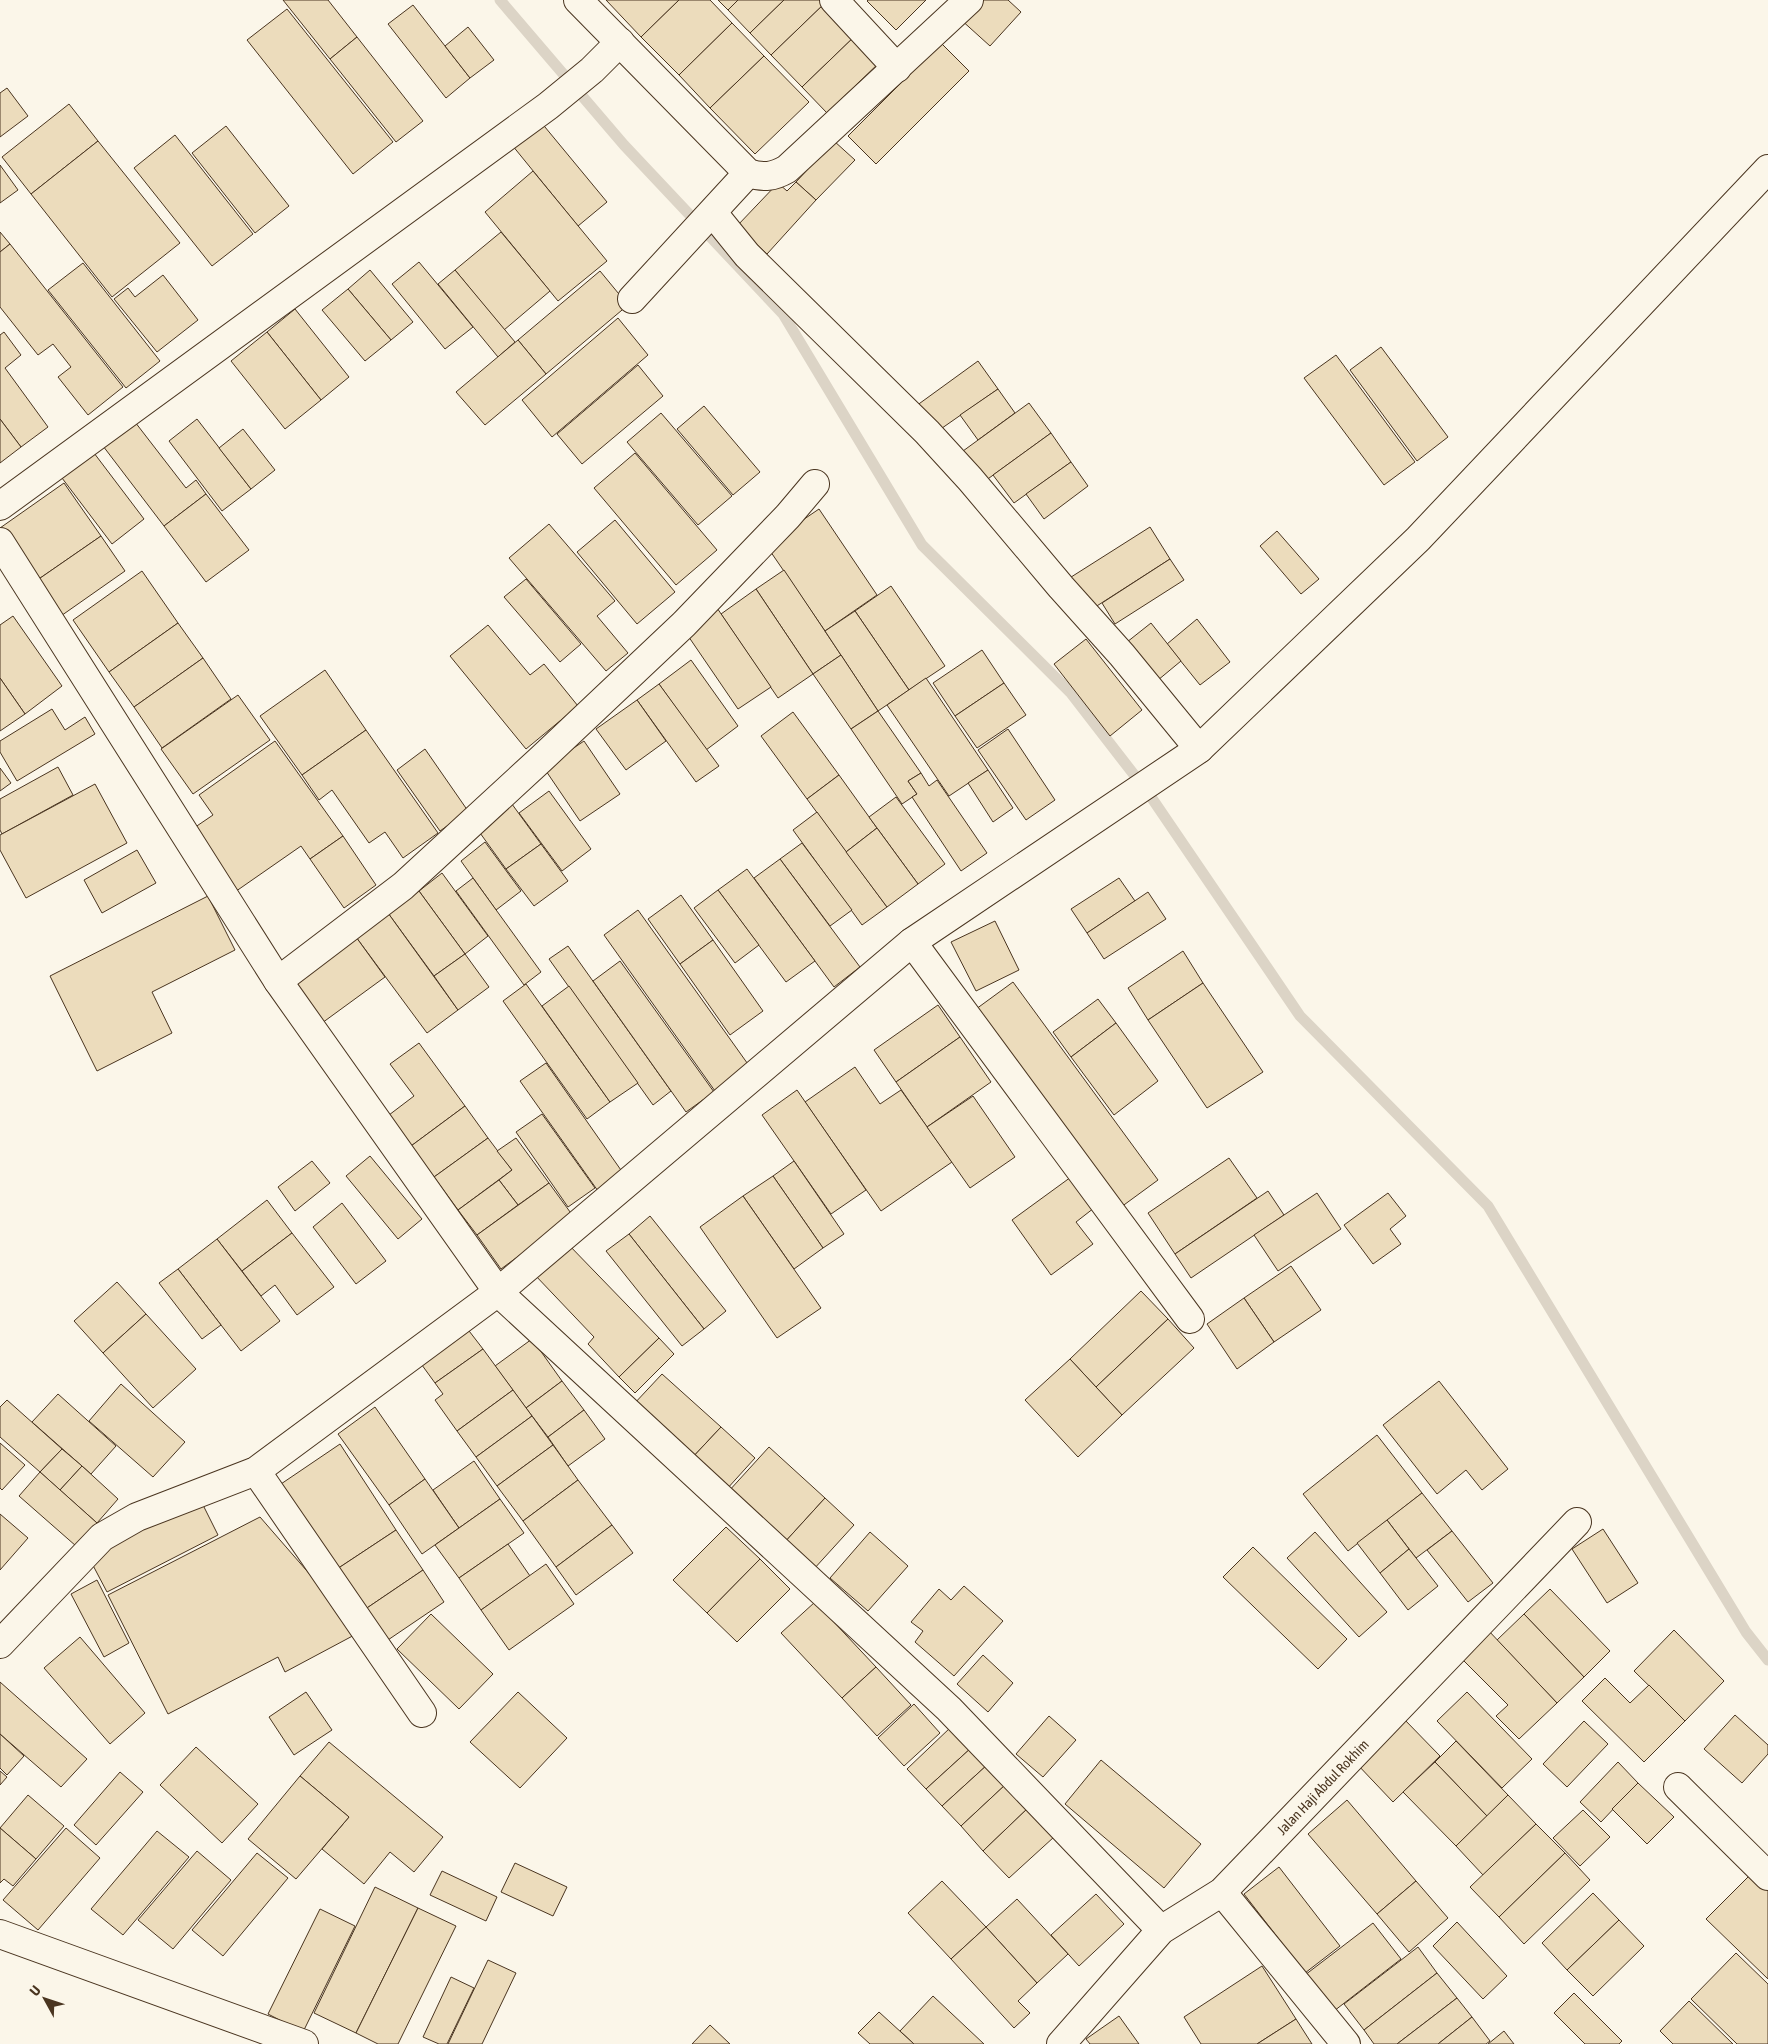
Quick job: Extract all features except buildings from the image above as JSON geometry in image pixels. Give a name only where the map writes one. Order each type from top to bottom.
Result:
[{"type":"street","points":[[578,0],[748,173],[761,177],[775,176],[788,169],[970,0]]},
{"type":"street","points":[[834,0],[897,68]]},
{"type":"street","points":[[0,506],[548,106],[592,70],[620,42]]},
{"type":"street","points":[[0,1644],[102,1538],[137,1517],[256,1470],[498,1292],[912,942],[1199,749],[1418,539],[1768,169]]},
{"type":"street","points":[[632,299],[748,173]]},
{"type":"street","points":[[702,223],[747,255],[926,432],[970,479],[1122,655],[1199,749]]},
{"type":"street","points":[[278,981],[403,886],[541,760],[684,624],[788,516],[815,484]]},
{"type":"street","points":[[0,542],[278,981],[498,1292],[949,1709],[1161,1930]]},
{"type":"street","points":[[912,942],[1190,1319]]},
{"type":"street","points":[[256,1470],[422,1713]]},
{"type":"street","name":"Jalan Haji Abdul Rokhim","points":[[1061,2044],[1161,1930],[1222,1892],[1577,1522]]},
{"type":"street","points":[[1678,1787],[1768,1876]]},
{"type":"street","points":[[1222,1892],[1346,2044]]},
{"type":"street","points":[[0,1934],[304,2044]]},
{"type":"waterway","points":[[500,0],[624,145],[783,314],[922,545],[1070,692],[1149,794],[1300,1016],[1488,1206],[1746,1632],[1768,1660]]}]
